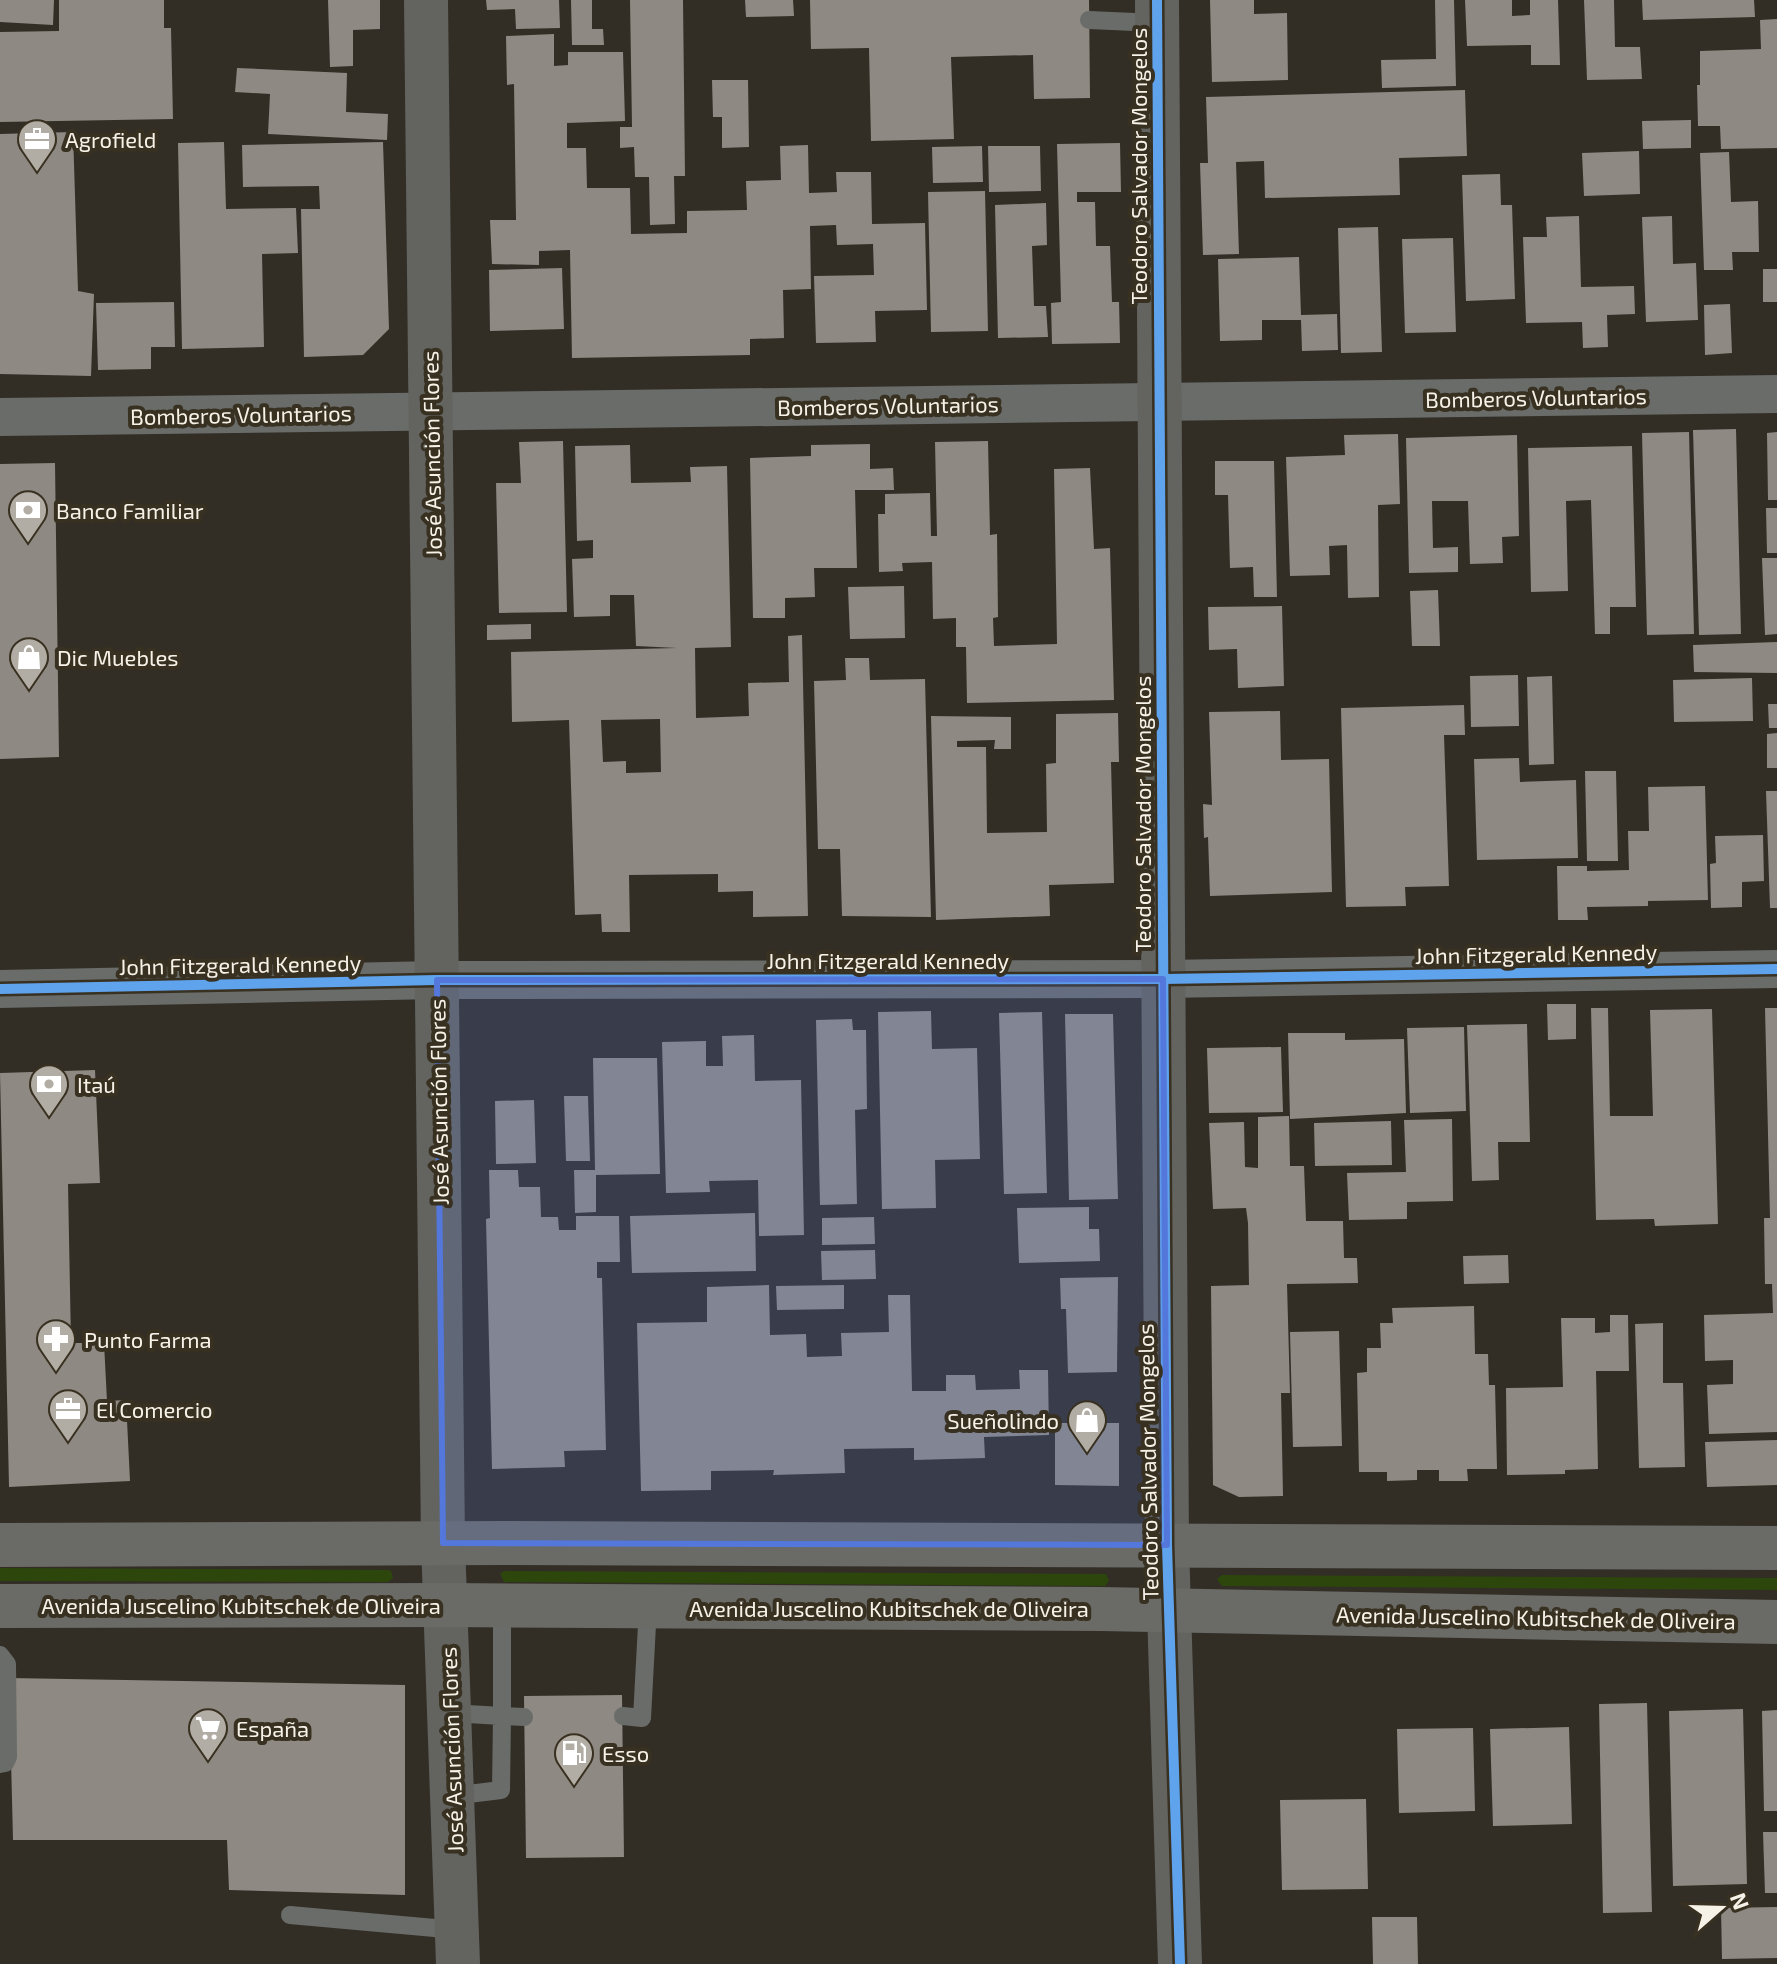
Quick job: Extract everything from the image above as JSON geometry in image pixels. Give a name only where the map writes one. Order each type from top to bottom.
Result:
[{"type":"main road","points":[[0,1545],[443,1543],[1777,1548]]},
{"type":"main road","name":"Avenida Juscelino Kubitschek de Oliveira","points":[[0,1606],[502,1605],[1169,1610],[1777,1622]]},
{"type":"street","name":"José Asunción Flores","points":[[426,0],[443,1543],[458,1947]]},
{"type":"street","name":"Teodoro Salvador Mongelos","points":[[1157,11],[1167,1545],[1180,1964]]},
{"type":"street","name":"Bomberos Voluntarios","points":[[0,417],[1777,394]]},
{"type":"street","name":"John Fitzgerald Kennedy","points":[[0,989],[437,980],[1163,979],[1777,969]]},
{"type":"lane","points":[[1089,20],[1157,11]]},
{"type":"lane","points":[[452,1796],[501,1790],[502,1605]]},
{"type":"lane","points":[[623,1716],[642,1718],[648,1606]]},
{"type":"lane","points":[[0,1655],[7,1664],[8,1757],[5,1763],[0,1764]]},
{"type":"lane","points":[[450,1713],[524,1717]]},
{"type":"lane","points":[[290,1915],[458,1947]]},
{"type":"highlighted area","points":[[1163,979],[1167,1545],[443,1543],[437,980]]},
{"type":"green space","points":[[0,1568],[388,1570],[393,1578],[388,1582],[0,1581]]},
{"type":"green space","points":[[504,1571],[1106,1574],[1109,1581],[1105,1586],[504,1582],[500,1574]]},
{"type":"green space","points":[[1222,1575],[1777,1578],[1777,1590],[1222,1586],[1217,1579]]},
{"type":"building","points":[[0,0],[54,0],[53,25],[0,22]]},
{"type":"building","points":[[59,0],[164,0],[164,28],[171,28],[173,119],[0,122],[0,32],[59,31]]},
{"type":"building","points":[[328,0],[380,0],[380,29],[353,30],[353,66],[330,67]]},
{"type":"building","points":[[486,0],[559,0],[560,28],[516,29],[515,9],[487,10]]},
{"type":"building","points":[[571,0],[592,0],[592,29],[603,29],[604,45],[572,45]]},
{"type":"building","points":[[630,0],[683,0],[685,176],[674,176],[675,224],[650,225],[649,177],[635,177],[634,147],[620,148],[620,127],[632,127]]},
{"type":"building","points":[[745,0],[793,0],[794,16],[746,17]]},
{"type":"building","points":[[810,0],[1089,0],[1090,98],[1034,99],[1033,55],[951,57],[954,139],[871,141],[869,48],[811,49]]},
{"type":"building","points":[[1210,0],[1254,0],[1254,14],[1287,13],[1288,80],[1212,82]]},
{"type":"building","points":[[1435,0],[1454,0],[1456,86],[1382,88],[1381,60],[1436,59]]},
{"type":"building","points":[[1465,0],[1512,0],[1512,16],[1530,15],[1530,0],[1558,0],[1560,65],[1531,65],[1531,45],[1467,46]]},
{"type":"building","points":[[1584,0],[1614,0],[1615,47],[1640,47],[1642,79],[1587,80]]},
{"type":"building","points":[[1642,0],[1754,0],[1755,17],[1643,20]]},
{"type":"building","points":[[1777,19],[1777,148],[1721,149],[1720,126],[1698,126],[1700,51],[1761,49],[1760,20]]},
{"type":"building","points":[[554,34],[554,66],[568,65],[568,52],[623,52],[625,121],[567,123],[567,148],[586,148],[587,188],[630,188],[631,234],[687,233],[687,211],[747,210],[746,181],[781,180],[780,146],[808,145],[809,193],[837,192],[836,172],[871,172],[872,224],[925,223],[927,310],[875,311],[876,342],[816,343],[814,276],[874,275],[873,244],[837,245],[836,225],[810,226],[811,289],[783,290],[784,338],[750,339],[750,355],[572,358],[570,250],[539,251],[539,265],[492,264],[490,220],[516,220],[514,84],[507,85],[506,36]]},
{"type":"building","points":[[237,68],[347,73],[346,112],[388,114],[387,140],[268,134],[270,94],[235,92]]},
{"type":"building","points":[[712,80],[748,80],[749,147],[722,148],[722,117],[713,117]]},
{"type":"building","points":[[1465,90],[1467,156],[1399,158],[1400,195],[1265,198],[1264,161],[1236,162],[1239,254],[1203,255],[1200,163],[1208,163],[1206,97]]},
{"type":"building","points":[[1691,120],[1691,148],[1643,149],[1642,121]]},
{"type":"building","points":[[73,132],[78,291],[94,294],[91,376],[0,374],[0,134]]},
{"type":"building","points":[[224,142],[226,209],[296,208],[298,253],[262,254],[264,347],[182,349],[178,143]]},
{"type":"building","points":[[383,142],[389,329],[363,355],[304,357],[301,209],[320,209],[319,186],[243,187],[242,145]]},
{"type":"building","points":[[1120,143],[1121,192],[1077,192],[1077,202],[1095,202],[1096,246],[1110,246],[1112,302],[1119,302],[1120,343],[1052,344],[1051,303],[1061,302],[1057,144]]},
{"type":"building","points":[[982,146],[983,182],[933,183],[932,147]]},
{"type":"building","points":[[988,146],[1040,146],[1041,191],[989,192]]},
{"type":"building","points":[[1639,151],[1640,194],[1584,196],[1582,153]]},
{"type":"building","points":[[1729,152],[1731,202],[1758,201],[1759,252],[1732,252],[1733,270],[1704,270],[1700,153]]},
{"type":"building","points":[[1500,174],[1501,205],[1512,205],[1515,299],[1466,301],[1462,175]]},
{"type":"building","points":[[985,191],[988,331],[931,332],[928,192]]},
{"type":"building","points":[[1046,203],[1047,245],[1032,246],[1034,306],[1046,306],[1048,337],[998,338],[995,205]]},
{"type":"building","points":[[1579,216],[1581,287],[1634,286],[1635,314],[1607,315],[1608,347],[1583,348],[1582,322],[1526,323],[1523,237],[1547,237],[1546,217]]},
{"type":"building","points":[[1672,216],[1673,264],[1696,263],[1698,320],[1646,322],[1642,217]]},
{"type":"building","points":[[1378,227],[1382,352],[1341,353],[1338,228]]},
{"type":"building","points":[[1453,238],[1456,332],[1405,333],[1402,239]]},
{"type":"building","points":[[1299,257],[1301,315],[1337,314],[1338,350],[1302,351],[1301,320],[1262,320],[1262,340],[1220,341],[1218,259]]},
{"type":"building","points":[[562,268],[564,329],[490,331],[489,270]]},
{"type":"building","points":[[1763,269],[1777,269],[1777,302],[1763,302]]},
{"type":"building","points":[[174,302],[175,347],[151,347],[151,369],[98,370],[96,303]]},
{"type":"building","points":[[1730,304],[1732,353],[1705,355],[1704,305]]},
{"type":"building","points":[[1736,429],[1741,634],[1699,635],[1693,430]]},
{"type":"building","points":[[1689,432],[1694,634],[1647,635],[1642,433]]},
{"type":"building","points":[[1777,432],[1777,500],[1768,500],[1767,433]]},
{"type":"building","points":[[1398,434],[1400,504],[1378,505],[1379,597],[1348,598],[1347,545],[1329,546],[1330,575],[1290,576],[1286,457],[1345,455],[1344,435]]},
{"type":"building","points":[[1517,435],[1519,536],[1502,537],[1503,563],[1470,564],[1468,501],[1432,501],[1433,548],[1458,547],[1458,572],[1409,573],[1406,438]]},
{"type":"building","points":[[563,441],[567,612],[499,613],[496,483],[521,483],[519,442]]},
{"type":"building","points":[[988,441],[990,535],[997,534],[998,617],[993,618],[994,646],[1057,644],[1054,469],[1090,468],[1094,549],[1110,548],[1114,700],[967,703],[966,647],[956,647],[956,618],[933,619],[932,562],[902,563],[903,571],[879,572],[878,514],[885,514],[885,494],[930,493],[931,536],[937,536],[935,442]]},
{"type":"building","points":[[870,444],[870,469],[893,468],[894,490],[855,490],[857,568],[814,568],[815,597],[785,598],[785,618],[753,618],[750,458],[811,456],[811,445]]},
{"type":"building","points":[[630,445],[631,483],[691,482],[690,467],[727,466],[731,647],[695,648],[696,718],[749,716],[748,683],[789,682],[788,636],[802,635],[808,916],[753,917],[753,891],[718,892],[718,874],[629,875],[630,932],[602,932],[601,914],[575,915],[569,720],[512,722],[511,652],[677,648],[636,646],[634,595],[610,595],[610,616],[574,617],[572,559],[593,558],[593,540],[577,541],[575,446]],"holes":[[[660,719],[661,772],[626,773],[626,761],[603,762],[601,720]]]},
{"type":"building","points":[[1632,446],[1636,607],[1610,607],[1610,634],[1595,634],[1591,500],[1566,501],[1568,591],[1531,592],[1528,448]]},
{"type":"building","points":[[1215,461],[1274,461],[1277,597],[1254,597],[1253,567],[1230,568],[1228,495],[1215,495]]},
{"type":"building","points":[[55,463],[59,757],[0,759],[0,464]]},
{"type":"building","points":[[1766,508],[1777,508],[1777,553],[1767,553]]},
{"type":"building","points":[[1762,558],[1777,558],[1777,634],[1765,635]]},
{"type":"building","points":[[904,586],[905,638],[850,639],[848,587]]},
{"type":"building","points":[[1438,590],[1440,646],[1412,646],[1410,591]]},
{"type":"building","points":[[1282,606],[1284,686],[1238,688],[1237,649],[1209,650],[1208,607]]},
{"type":"building","points":[[531,624],[531,639],[487,640],[487,625]]},
{"type":"building","points":[[1777,642],[1777,673],[1694,672],[1693,645]]},
{"type":"building","points":[[845,658],[869,658],[870,680],[925,679],[931,917],[842,916],[840,849],[818,849],[814,681],[846,680]]},
{"type":"building","points":[[1518,675],[1519,726],[1471,727],[1470,676]]},
{"type":"building","points":[[1552,676],[1554,764],[1529,765],[1527,677]]},
{"type":"building","points":[[1752,678],[1753,721],[1674,722],[1673,680]]},
{"type":"building","points":[[1768,704],[1777,704],[1777,728],[1769,728]]},
{"type":"building","points":[[1464,705],[1465,735],[1444,735],[1449,886],[1405,887],[1406,906],[1346,907],[1341,708]]},
{"type":"building","points":[[1280,711],[1281,760],[1329,759],[1332,892],[1210,896],[1208,837],[1204,838],[1203,804],[1212,805],[1209,712]]},
{"type":"building","points":[[1118,713],[1119,762],[1111,762],[1114,883],[1049,885],[1050,916],[936,920],[931,716],[1011,717],[1011,749],[994,749],[995,740],[957,741],[957,747],[986,747],[987,833],[1047,832],[1046,764],[1056,763],[1056,714]]},
{"type":"building","points":[[1777,733],[1777,768],[1767,768],[1767,734]]},
{"type":"building","points":[[1519,758],[1520,782],[1576,780],[1578,858],[1477,860],[1474,759]]},
{"type":"building","points":[[1585,771],[1616,771],[1618,861],[1587,861]]},
{"type":"building","points":[[1705,786],[1708,900],[1648,901],[1648,906],[1587,907],[1588,920],[1558,920],[1557,866],[1587,866],[1587,871],[1629,870],[1628,831],[1649,831],[1648,787]]},
{"type":"building","points":[[1766,791],[1777,791],[1777,908],[1770,908]]},
{"type":"building","points":[[1763,835],[1764,881],[1742,882],[1742,907],[1711,908],[1710,864],[1716,863],[1715,836]]},
{"type":"building","points":[[1547,1004],[1576,1004],[1576,1039],[1548,1040]]},
{"type":"building","points":[[1591,1008],[1608,1008],[1610,1116],[1653,1116],[1650,1010],[1712,1009],[1718,1224],[1655,1226],[1654,1219],[1596,1220]]},
{"type":"building","points":[[1765,1008],[1777,1008],[1777,1432],[1709,1434],[1707,1385],[1733,1384],[1733,1360],[1705,1361],[1704,1315],[1773,1313],[1772,1284],[1765,1284],[1764,1218],[1770,1218]]},
{"type":"building","points":[[931,1011],[932,1049],[977,1048],[980,1159],[935,1160],[936,1208],[882,1209],[878,1012]]},
{"type":"building","points":[[1042,1012],[1047,1193],[1004,1194],[999,1013]]},
{"type":"building","points":[[1065,1014],[1113,1014],[1118,1199],[1069,1200]]},
{"type":"building","points":[[852,1019],[853,1030],[866,1030],[867,1109],[855,1110],[857,1204],[820,1205],[816,1020]]},
{"type":"building","points":[[1527,1024],[1530,1142],[1498,1142],[1499,1180],[1472,1181],[1467,1025]]},
{"type":"building","points":[[1464,1027],[1466,1111],[1410,1113],[1407,1028]]},
{"type":"building","points":[[1288,1033],[1345,1033],[1345,1040],[1404,1039],[1406,1113],[1290,1119]]},
{"type":"building","points":[[754,1035],[755,1081],[801,1080],[804,1235],[759,1236],[758,1180],[709,1181],[710,1192],[666,1193],[662,1042],[706,1041],[706,1066],[723,1066],[722,1036]]},
{"type":"building","points":[[1281,1047],[1283,1112],[1209,1113],[1207,1048]]},
{"type":"building","points":[[593,1058],[657,1058],[660,1174],[596,1175],[596,1212],[575,1213],[574,1170],[595,1170]]},
{"type":"building","points":[[95,1070],[100,1183],[68,1184],[71,1343],[104,1343],[107,1401],[126,1400],[130,1481],[9,1487],[0,1073]]},
{"type":"building","points":[[564,1096],[588,1096],[590,1161],[566,1161]]},
{"type":"building","points":[[534,1100],[536,1163],[496,1164],[495,1101]]},
{"type":"building","points":[[1289,1116],[1290,1166],[1304,1166],[1306,1221],[1343,1221],[1344,1258],[1357,1258],[1358,1283],[1287,1284],[1290,1393],[1281,1393],[1283,1496],[1239,1497],[1213,1485],[1211,1286],[1249,1285],[1248,1223],[1246,1208],[1213,1209],[1209,1123],[1244,1122],[1245,1167],[1258,1168],[1258,1117]]},
{"type":"building","points":[[1452,1119],[1453,1201],[1407,1202],[1407,1219],[1349,1220],[1347,1173],[1406,1172],[1404,1120]]},
{"type":"building","points":[[1391,1121],[1392,1165],[1315,1166],[1314,1123]]},
{"type":"building","points":[[489,1170],[518,1170],[519,1187],[540,1187],[541,1217],[558,1217],[559,1230],[576,1230],[576,1216],[619,1216],[620,1262],[597,1262],[597,1278],[602,1278],[606,1450],[564,1451],[565,1467],[492,1469],[486,1219],[490,1218]]},
{"type":"building","points":[[1089,1207],[1089,1229],[1099,1229],[1100,1261],[1019,1263],[1017,1208]]},
{"type":"building","points":[[755,1213],[756,1271],[632,1273],[630,1216]]},
{"type":"building","points":[[874,1217],[875,1244],[822,1245],[822,1218]]},
{"type":"building","points":[[875,1250],[876,1279],[822,1280],[821,1251]]},
{"type":"building","points":[[1508,1255],[1509,1283],[1464,1284],[1463,1256]]},
{"type":"building","points":[[1118,1277],[1117,1372],[1068,1373],[1066,1309],[1061,1309],[1060,1278]]},
{"type":"building","points":[[769,1285],[770,1335],[806,1334],[807,1357],[842,1356],[841,1333],[889,1332],[888,1295],[910,1295],[912,1391],[946,1391],[946,1375],[975,1375],[976,1390],[1020,1389],[1019,1370],[1048,1370],[1049,1435],[984,1437],[985,1458],[914,1460],[914,1448],[844,1449],[845,1473],[773,1475],[774,1470],[711,1471],[711,1490],[641,1491],[637,1323],[707,1322],[707,1287]]},
{"type":"building","points":[[844,1285],[844,1309],[777,1310],[776,1286]]},
{"type":"building","points":[[1474,1306],[1475,1354],[1488,1354],[1489,1385],[1495,1385],[1497,1469],[1467,1469],[1468,1481],[1439,1481],[1439,1470],[1417,1470],[1417,1480],[1387,1481],[1387,1472],[1359,1472],[1357,1373],[1367,1372],[1367,1348],[1381,1348],[1380,1323],[1393,1323],[1392,1308]]},
{"type":"building","points":[[1610,1315],[1628,1315],[1629,1371],[1596,1371],[1598,1469],[1565,1470],[1565,1474],[1507,1475],[1506,1388],[1563,1387],[1561,1318],[1595,1318],[1595,1333],[1610,1332]]},
{"type":"building","points":[[1663,1323],[1663,1383],[1683,1383],[1685,1467],[1639,1468],[1635,1324]]},
{"type":"building","points":[[1339,1331],[1342,1446],[1293,1447],[1290,1332]]},
{"type":"building","name":"Sueñolindo","points":[[1055,1423],[1119,1423],[1119,1486],[1055,1485]]},
{"type":"building","points":[[1777,1440],[1777,1485],[1707,1487],[1705,1442]]},
{"type":"building","name":"España","points":[[9,1678],[405,1685],[405,1895],[229,1890],[227,1840],[13,1840]]},
{"type":"building","name":"Esso","points":[[622,1695],[624,1857],[526,1858],[524,1696]]},
{"type":"building","points":[[1647,1703],[1652,1912],[1603,1913],[1599,1704]]},
{"type":"building","points":[[1743,1709],[1747,1884],[1673,1886],[1669,1711]]},
{"type":"building","points":[[1777,1710],[1777,1811],[1764,1811],[1762,1711]]},
{"type":"building","points":[[1569,1727],[1572,1824],[1493,1826],[1490,1729]]},
{"type":"building","points":[[1473,1728],[1475,1811],[1399,1813],[1397,1729]]},
{"type":"building","points":[[1366,1799],[1368,1889],[1282,1890],[1280,1800]]},
{"type":"building","points":[[1763,1832],[1777,1832],[1777,1893],[1765,1893]]},
{"type":"building","points":[[1777,1907],[1777,1958],[1722,1959],[1721,1908]]},
{"type":"building","points":[[1372,1917],[1417,1917],[1418,1964],[1373,1964]]},
{"type":"cycle path","points":[[1157,0],[1167,1545],[1180,1964]]},
{"type":"cycle path","points":[[0,989],[437,980],[1163,979],[1777,969]]},
{"type":"place","name":"Agrofield","points":[[37,173]]},
{"type":"place","name":"Banco Familiar","points":[[28,544]]},
{"type":"place","name":"Dic Muebles","points":[[29,691]]},
{"type":"place","name":"Itaú","points":[[49,1118]]},
{"type":"place","name":"Punto Farma","points":[[56,1373]]},
{"type":"place","name":"El Comercio","points":[[68,1443]]},
{"type":"place","name":"Sueñolindo","points":[[1087,1454]]},
{"type":"place","name":"España","points":[[208,1762]]},
{"type":"place","name":"Esso","points":[[574,1787]]}]
